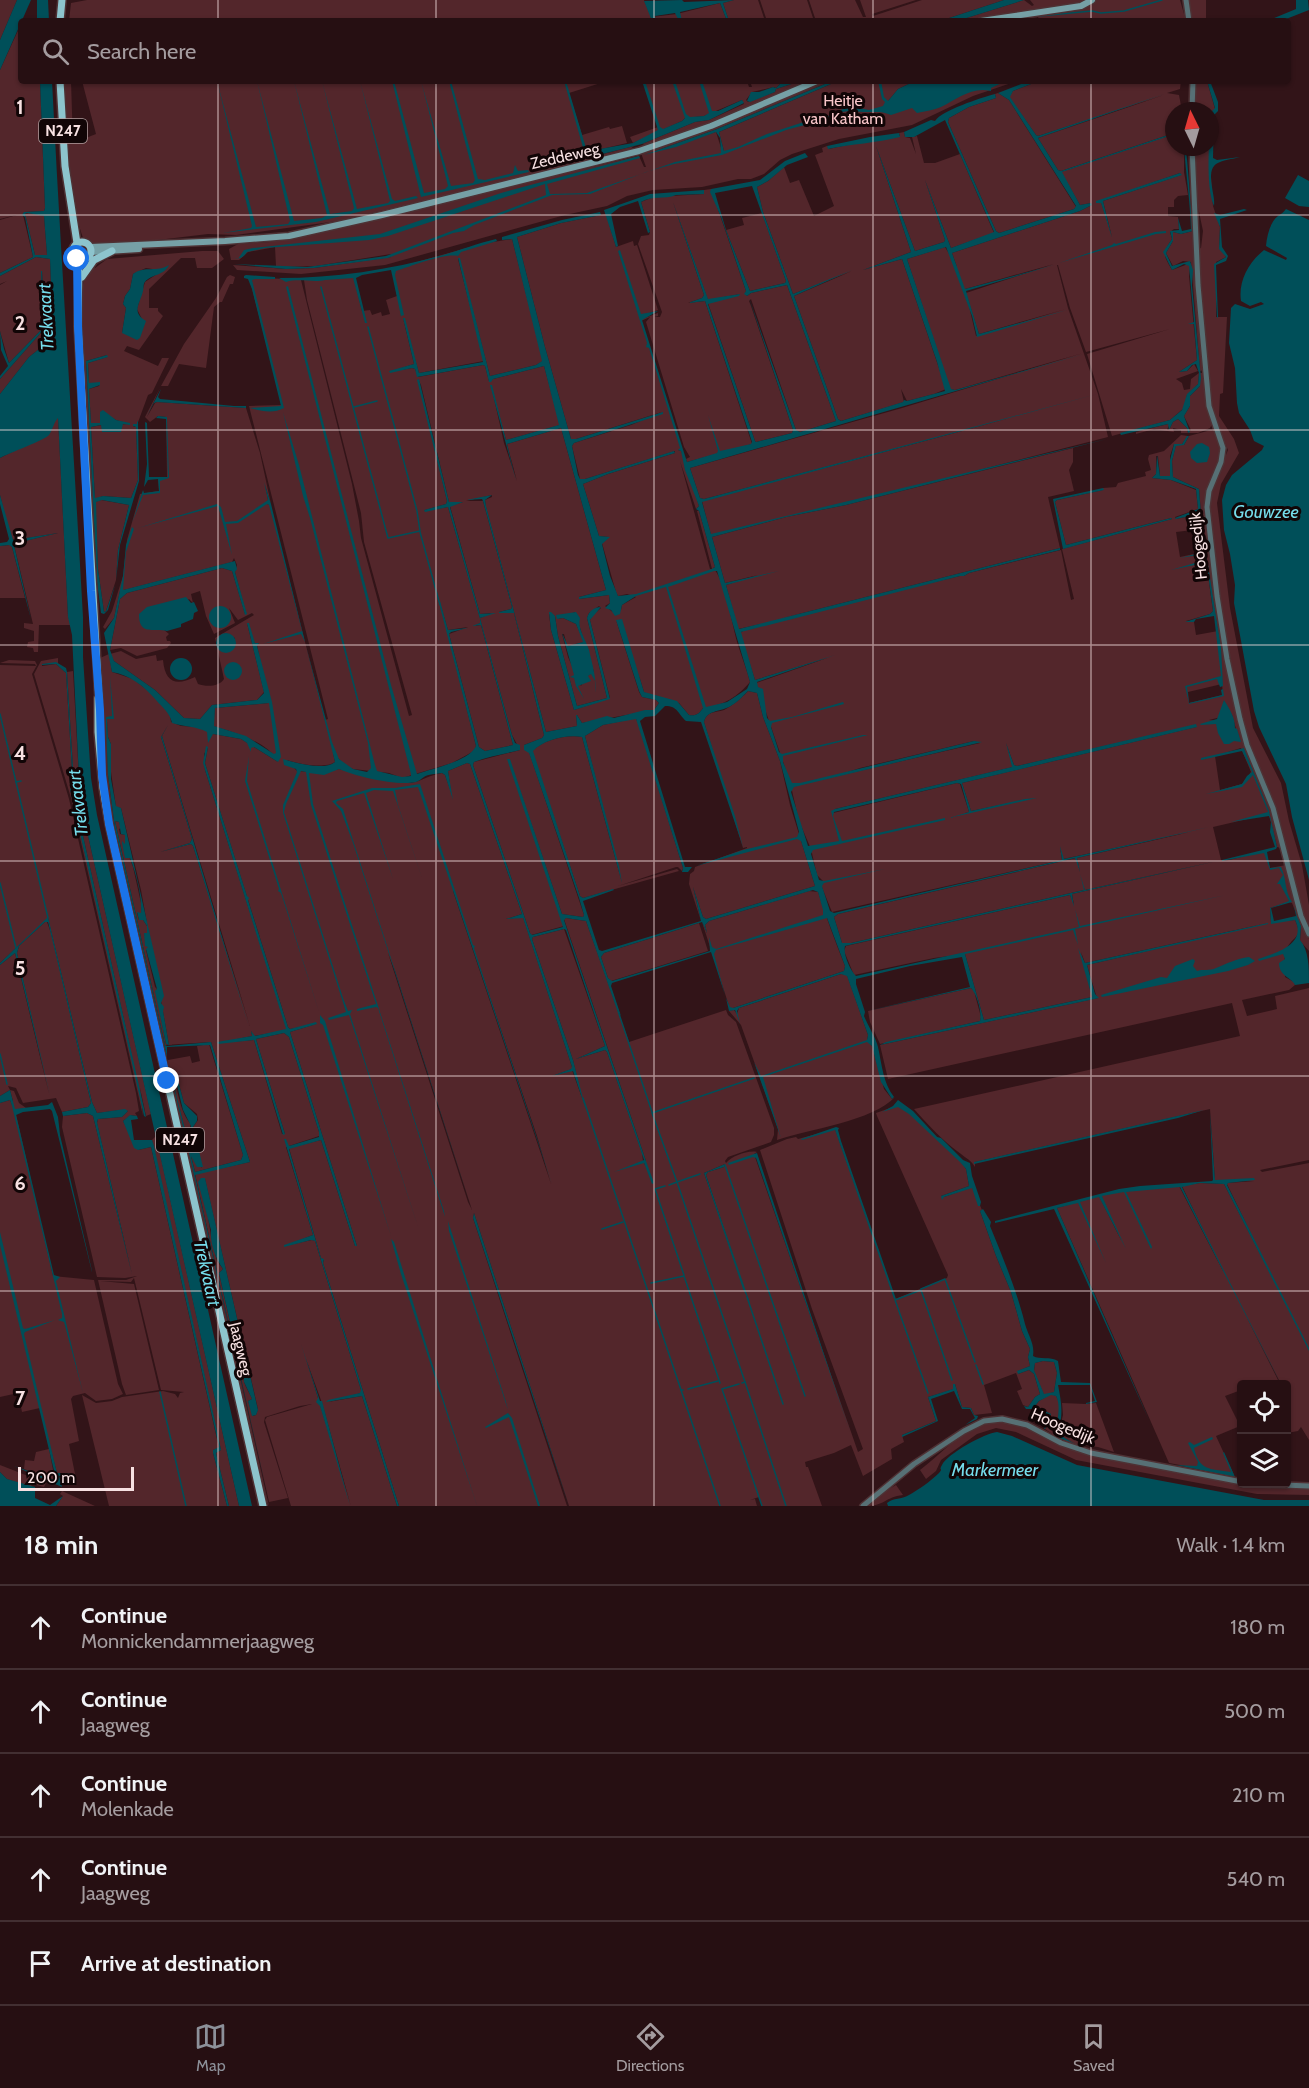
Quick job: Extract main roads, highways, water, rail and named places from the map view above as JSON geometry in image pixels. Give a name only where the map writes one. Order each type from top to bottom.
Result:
[{"type":"main road","points":[[60,18],[62,0]]},
{"type":"main road","points":[[1001,18],[1081,6],[1092,0]]},
{"type":"main road","name":"N247","points":[[60,84],[67,180],[80,242],[73,248],[73,252],[81,260],[82,277],[78,288]]},
{"type":"main road","name":"Zeddeweg","points":[[91,250],[225,242],[275,236],[389,213],[639,151],[696,132],[811,84]]},
{"type":"main road","points":[[80,242],[91,250],[81,260]]},
{"type":"main road","name":"Zeddeweg","points":[[91,250],[112,251],[225,242]]},
{"type":"main road","points":[[82,277],[94,260],[112,251]]},
{"type":"main road","name":"N247","points":[[78,288],[81,260]]},
{"type":"main road","name":"Jaagweg","points":[[78,288],[79,363],[91,574],[95,602],[93,614],[102,775],[109,824],[263,1506]]},
{"type":"water","points":[[17,0],[31,0],[23,18],[18,18],[18,29],[0,70],[0,40]]},
{"type":"water","points":[[37,0],[48,0],[49,18],[37,18]]},
{"type":"water","points":[[734,0],[723,3],[728,18],[726,18],[720,3],[680,12],[681,18],[678,18],[675,13],[651,18],[644,1]]},
{"type":"water","points":[[1004,0],[1024,0],[967,18],[949,18]]},
{"type":"water","points":[[1296,0],[1308,0],[1309,10],[1289,18],[1274,18],[1296,9]]},
{"type":"water","points":[[40,84],[52,84],[91,778],[97,815],[252,1506],[239,1506],[84,818],[79,778],[72,635],[68,617],[58,418],[49,435],[0,458],[0,394],[29,357],[53,338],[50,259],[36,257],[0,276],[0,273],[33,257],[25,217],[22,215],[24,212],[44,211]],"holes":[[[25,214],[44,216],[47,255],[35,255]]]},
{"type":"water","points":[[218,84],[256,227],[288,224],[290,221],[258,84],[294,221],[322,218],[327,215],[295,84],[330,214],[352,211],[354,208],[323,84],[357,209],[390,201],[361,84],[392,199],[395,201],[416,196],[418,198],[316,222],[223,233],[252,226]]},
{"type":"water","points":[[393,84],[395,84],[424,193],[445,189],[448,186],[422,84],[451,186],[473,183],[475,180],[450,84],[452,84],[478,179],[485,180],[513,173],[515,165],[518,171],[528,170],[529,172],[421,197]]},
{"type":"water","points":[[565,84],[567,84],[586,148],[589,151],[633,143],[658,130],[643,84],[646,84],[660,127],[663,129],[685,118],[673,84],[676,84],[686,114],[690,117],[704,116],[709,113],[700,84],[703,84],[712,111],[718,111],[742,100],[744,103],[709,120],[695,122],[642,144],[547,168],[547,158],[551,163],[560,162],[584,151]]},
{"type":"water","points":[[780,84],[792,84],[750,102],[747,101],[751,92],[776,88]]},
{"type":"water","points":[[825,84],[831,84],[719,132],[724,151],[843,109],[855,107],[869,110],[883,106],[885,102],[882,99],[879,84],[882,84],[884,97],[888,101],[898,89],[909,84],[1000,84],[991,88],[991,91],[977,90],[941,107],[917,113],[912,108],[891,115],[880,112],[844,112],[831,118],[786,130],[722,155],[649,171],[675,162],[721,153],[720,138],[716,132],[676,147],[644,155],[717,129]]},
{"type":"water","points":[[1021,84],[1031,84],[1013,91],[1010,97],[1038,136],[1164,94],[1038,138],[1058,170],[1061,171],[1165,136],[1062,172],[1080,205],[1091,203],[1092,205],[952,253],[965,289],[1054,265],[966,291],[979,334],[1067,310],[977,337],[972,316],[946,247],[907,259],[951,389],[955,390],[1084,354],[690,468],[700,498],[704,499],[1097,394],[702,502],[711,534],[1107,439],[712,537],[725,583],[779,571],[726,585],[739,629],[1060,548],[1060,550],[964,576],[741,632],[755,680],[835,655],[757,682],[758,687],[763,689],[767,718],[770,721],[843,702],[844,704],[772,723],[771,727],[779,752],[782,754],[868,735],[783,756],[783,762],[792,783],[974,741],[982,742],[794,787],[791,792],[808,846],[839,841],[831,811],[835,809],[1012,767],[1006,743],[1014,765],[1017,766],[1196,724],[1197,727],[962,783],[971,811],[1037,798],[949,818],[969,812],[961,784],[957,783],[834,812],[833,816],[842,841],[945,818],[945,820],[813,850],[811,854],[819,880],[824,881],[885,869],[824,883],[822,886],[830,911],[834,913],[1062,860],[1060,846],[1064,859],[1209,827],[1077,858],[1080,872],[1075,858],[838,914],[834,917],[842,943],[851,943],[1084,890],[1080,874],[1085,890],[1217,861],[1072,894],[1074,907],[1070,895],[845,946],[848,962],[856,976],[1079,927],[1075,909],[1080,926],[1226,895],[1075,929],[1078,945],[1073,930],[965,954],[984,1020],[1092,997],[1078,948],[1085,963],[1268,924],[1087,965],[1095,994],[1099,998],[880,1045],[980,1021],[978,1004],[971,988],[867,1011],[970,987],[962,957],[856,979],[865,1012],[864,1016],[877,1043],[885,1080],[894,1097],[892,1099],[881,1082],[872,1046],[867,1042],[763,1077],[781,1138],[754,1062],[761,1076],[867,1040],[868,1035],[847,976],[841,974],[739,1008],[737,1011],[740,1024],[735,1010],[729,1011],[726,998],[730,1007],[733,1008],[844,971],[845,966],[827,918],[716,950],[714,954],[725,995],[711,952],[612,983],[621,1016],[586,921],[566,918],[564,920],[654,1183],[652,1184],[644,1163],[614,1172],[644,1160],[607,1052],[605,1050],[576,1059],[605,1046],[564,929],[532,939],[573,1060],[586,1110],[573,1071],[552,1076],[572,1067],[523,918],[506,919],[522,914],[470,764],[467,763],[448,771],[453,800],[445,775],[442,773],[428,775],[416,782],[398,783],[377,780],[339,769],[324,775],[309,773],[313,804],[445,1217],[378,1008],[357,1011],[357,1009],[376,1004],[311,805],[306,772],[301,771],[284,812],[343,998],[348,1011],[352,1010],[350,1014],[418,1227],[349,1015],[329,1020],[328,1018],[346,1012],[283,813],[283,805],[297,772],[296,769],[284,765],[283,759],[317,766],[330,765],[335,762],[306,646],[332,742],[339,759],[353,769],[367,772],[371,768],[368,743],[283,412],[299,465],[377,771],[402,777],[411,776],[286,287],[288,286],[391,685],[417,774],[450,764],[472,752],[476,746],[440,601],[448,630],[468,628],[449,634],[479,747],[485,751],[513,745],[481,625],[472,626],[480,623],[480,619],[448,507],[425,512],[424,510],[446,504],[447,501],[417,380],[419,379],[449,502],[463,502],[450,507],[480,614],[496,613],[480,618],[512,735],[515,743],[520,745],[520,750],[480,760],[474,762],[473,765],[532,935],[563,927],[507,759],[510,759],[562,914],[583,917],[584,915],[529,753],[524,750],[524,745],[544,735],[514,613],[499,613],[512,607],[483,501],[482,499],[466,500],[492,495],[485,500],[486,506],[546,732],[577,726],[576,715],[582,723],[607,716],[614,718],[654,710],[659,703],[656,700],[642,697],[639,691],[616,620],[622,619],[644,692],[677,701],[689,715],[697,714],[703,708],[666,587],[636,596],[622,605],[620,614],[615,616],[611,610],[605,608],[610,603],[609,595],[579,599],[579,597],[606,590],[561,428],[507,444],[516,481],[490,385],[492,385],[506,440],[559,425],[544,366],[493,379],[491,382],[489,382],[483,365],[417,377],[415,369],[412,368],[390,373],[389,371],[414,364],[403,318],[405,318],[419,373],[483,362],[458,258],[460,258],[490,376],[536,365],[542,361],[512,239],[502,240],[502,237],[600,212],[601,215],[561,223],[517,237],[571,439],[663,412],[663,414],[574,443],[572,446],[580,479],[674,451],[675,453],[583,484],[599,536],[610,537],[602,544],[618,596],[636,594],[715,567],[699,511],[696,509],[699,506],[685,470],[681,451],[678,450],[680,448],[649,348],[646,347],[647,343],[618,251],[620,250],[641,314],[658,311],[642,320],[687,462],[718,451],[708,415],[720,451],[752,442],[705,301],[688,303],[704,295],[673,202],[708,299],[740,294],[708,304],[756,442],[792,433],[793,430],[749,298],[796,430],[800,432],[836,421],[787,285],[751,293],[747,296],[744,294],[746,291],[710,192],[711,189],[760,180],[785,161],[805,153],[808,157],[787,165],[757,187],[763,212],[793,294],[852,270],[794,296],[838,419],[841,421],[904,400],[945,391],[902,259],[863,270],[911,252],[876,146],[915,251],[945,240],[925,180],[951,248],[994,232],[945,120],[914,137],[905,137],[904,132],[931,120],[935,121],[962,105],[995,94],[996,98],[969,107],[949,118],[948,122],[996,231],[999,233],[1074,209],[1076,206],[1009,100],[998,93]],"holes":[[[752,186],[786,281],[750,291],[726,230],[715,193]],[[717,571],[750,682],[747,689],[727,702],[706,707],[668,587]],[[748,691],[757,693],[763,717],[780,761],[799,832],[797,837],[743,850],[696,866],[797,839],[801,841],[815,886],[706,919],[703,917],[693,887],[701,921],[599,950],[583,901],[614,890],[583,898],[580,896],[533,751],[556,739],[569,736],[582,737],[622,883],[585,736],[603,725],[636,719],[683,868],[682,872],[688,872],[692,867],[685,867],[640,721],[645,717],[655,716],[665,706],[669,706],[686,721],[701,722],[743,847],[704,722],[708,715],[732,705]],[[813,890],[818,892],[823,915],[716,949],[712,947],[709,937],[710,951],[612,981],[608,978],[601,957],[604,953],[702,922],[707,933],[705,925],[709,921]]]},
{"type":"water","points":[[1208,84],[1211,84],[1218,102],[1213,102]]},
{"type":"water","points":[[899,133],[900,137],[882,141],[828,149],[827,146],[870,137]]},
{"type":"water","points":[[639,156],[640,158],[547,184],[550,194],[587,193],[641,174],[590,194],[552,195],[464,231],[388,258],[314,268],[286,269],[234,264],[307,267],[386,256],[546,195],[545,184],[388,236],[369,240],[265,248],[247,252],[238,259],[244,250],[253,248],[380,234],[501,193]]},
{"type":"water","points":[[1185,156],[1187,156],[1193,231],[1181,234],[1173,232],[1173,241],[1166,253],[1172,266],[1190,261],[1193,270],[1192,285],[1201,378],[1200,386],[1190,396],[1190,406],[1184,416],[1190,432],[1188,433],[1187,428],[1178,419],[1173,422],[1169,430],[1168,424],[1121,435],[1120,433],[1170,420],[1182,410],[1187,394],[1198,384],[1199,373],[1196,364],[1187,371],[1179,372],[1197,360],[1194,324],[1188,324],[1194,322],[1189,266],[1184,264],[1172,270],[1163,252],[1172,239],[1170,231],[1179,230],[1178,218],[1182,231],[1191,229]]},
{"type":"water","points":[[1209,156],[1217,160],[1240,157],[1216,164],[1213,168],[1211,178],[1214,206],[1211,197]]},
{"type":"water","points":[[1180,173],[1182,175],[1103,201],[1112,238],[1101,203],[1096,203],[1096,201]]},
{"type":"water","points":[[1298,175],[1309,181],[1309,207],[1299,206],[1285,198]]},
{"type":"water","points":[[704,190],[704,194],[676,195],[641,202],[650,232],[648,233],[638,201],[620,207],[611,214],[618,246],[616,247],[604,210],[650,194]]},
{"type":"water","name":"Gouwzee","points":[[1286,209],[1309,220],[1309,880],[1292,817],[1286,784],[1259,727],[1254,711],[1234,603],[1235,585],[1224,530],[1222,500],[1226,485],[1232,475],[1264,446],[1254,441],[1239,413],[1235,368],[1229,343],[1231,308],[1235,304],[1250,309],[1264,304],[1261,302],[1250,306],[1241,301],[1241,286],[1249,266],[1264,250],[1286,260],[1287,258],[1266,246],[1273,222]]},
{"type":"water","points":[[1247,210],[1220,219],[1222,247],[1228,256],[1226,261],[1216,265],[1217,318],[1214,264],[1226,257],[1219,249],[1220,227],[1214,213],[1220,215]]},
{"type":"water","points":[[1166,231],[1166,233],[1059,263],[1114,243]]},
{"type":"water","points":[[496,239],[497,241],[461,252],[458,256],[436,258],[396,271],[404,315],[401,316],[391,270],[356,278],[367,323],[365,323],[353,278],[286,282],[279,278],[321,277],[382,269],[443,255]]},
{"type":"water","points":[[169,265],[167,269],[148,279],[144,284],[138,311],[141,318],[146,321],[140,338],[137,340],[122,333],[126,308],[123,304],[130,289],[133,274]]},
{"type":"water","points":[[41,271],[45,328],[0,379],[8,366],[1,350],[0,331],[9,363],[43,328]]},
{"type":"water","points":[[246,275],[275,277],[275,279],[252,280],[284,408],[276,411],[250,408],[281,406],[252,289],[248,279],[244,278]]},
{"type":"water","points":[[107,355],[108,357],[88,363],[89,383],[100,382],[100,385],[89,389],[91,423],[100,423],[100,412],[103,410],[116,420],[130,423],[130,425],[123,424],[121,432],[102,432],[101,425],[91,427],[95,498],[103,496],[131,498],[138,480],[136,427],[133,426],[137,424],[137,421],[139,481],[120,545],[116,580],[118,550],[129,505],[102,500],[96,502],[98,569],[104,612],[115,585],[108,610],[104,614],[101,613],[97,582],[86,361]]},
{"type":"water","points":[[161,389],[158,397],[160,399],[246,406],[246,408],[157,402],[154,403],[146,417]]},
{"type":"water","points":[[158,416],[167,417],[169,478],[160,481],[160,493],[143,495],[132,523],[143,490],[144,493],[159,491],[158,479],[148,480],[144,487],[147,464],[145,422],[147,423],[149,477],[168,477],[166,419],[156,418]]},
{"type":"water","points":[[1189,436],[1184,445],[1176,446],[1172,461],[1173,477],[1199,489],[1203,539],[1199,514],[1175,518],[1198,509],[1196,489],[1171,480],[1152,478],[1156,474],[1157,455],[1160,476],[1170,476],[1170,460],[1174,444],[1182,444]]},
{"type":"water","points":[[1202,443],[1209,447],[1210,453],[1207,462],[1197,463],[1191,458],[1190,452],[1197,444]]},
{"type":"water","points":[[264,482],[305,642],[301,634],[263,644],[302,631],[269,505],[267,504],[238,523],[226,524],[232,555],[218,506],[138,528],[217,504],[221,507],[225,522],[237,521],[268,500]]},
{"type":"water","points":[[1103,488],[1104,490],[1055,502],[1066,545],[1172,519],[1063,549],[1053,499]]},
{"type":"water","points":[[0,495],[13,540],[58,533],[14,545],[31,619],[12,547],[0,546],[0,543],[7,542],[9,539],[0,504]]},
{"type":"water","points":[[132,527],[134,529],[126,552],[123,590],[235,561],[237,569],[235,572],[247,614],[245,615],[232,571],[222,568],[127,593],[120,599],[110,650],[114,661],[155,690],[184,718],[200,719],[212,705],[257,700],[264,693],[247,623],[249,623],[255,643],[259,643],[257,646],[272,702],[281,757],[278,762],[254,747],[251,748],[251,752],[247,743],[241,739],[213,734],[208,743],[207,732],[172,723],[166,711],[142,686],[131,678],[112,672],[104,633],[114,618],[123,576],[126,545]],"holes":[[[269,703],[276,753],[274,754],[246,736],[214,726],[215,708]]]},
{"type":"water","points":[[1202,542],[1208,565],[1221,647],[1223,686],[1220,687],[1217,679],[1187,687],[1189,703],[1222,695],[1221,690],[1223,689],[1224,696],[1189,704],[1185,686],[1221,676],[1214,616],[1196,619],[1194,622],[1185,622],[1213,611],[1207,566],[1204,563],[1171,570],[1205,560],[1204,554],[1180,558],[1203,552]]},
{"type":"water","points":[[186,597],[191,603],[194,602],[198,611],[194,613],[193,619],[181,624],[181,627],[167,631],[148,630],[142,626],[139,614],[147,607]]},
{"type":"water","points":[[220,606],[228,609],[231,617],[228,625],[220,628],[212,625],[209,617],[212,609]]},
{"type":"water","points":[[601,607],[590,620],[610,699],[574,710],[551,630],[549,612],[555,616],[558,636],[577,706],[607,698],[587,618],[592,610]]},
{"type":"water","points":[[576,612],[580,618],[579,622],[589,650],[595,681],[591,674],[588,676],[591,681],[578,686],[584,699],[574,678],[570,677],[574,675],[562,633],[568,646],[583,642],[576,624],[563,618],[557,619],[556,615]]},
{"type":"water","points":[[226,633],[233,636],[236,643],[233,650],[226,653],[219,650],[216,643],[219,636]]},
{"type":"water","points":[[181,658],[189,661],[192,669],[189,677],[181,680],[173,677],[170,669],[173,661]]},
{"type":"water","points":[[56,662],[66,668],[67,672],[75,800],[146,1117],[70,789],[73,787],[66,673],[56,664],[42,665]]},
{"type":"water","points":[[229,662],[237,662],[242,667],[240,678],[229,680],[224,675],[224,667]]},
{"type":"water","points":[[110,676],[114,719],[107,719],[108,737],[111,744],[111,779],[116,806],[121,808],[164,996],[161,1003],[164,1007],[169,1045],[166,1044],[155,991],[157,989],[146,949],[148,947],[145,946],[144,933],[147,933],[147,926],[143,920],[139,920],[137,912],[141,913],[138,885],[130,858],[125,858],[122,841],[125,844],[125,835],[121,834],[119,822],[115,821],[165,1045],[167,1046],[211,1042],[250,1162],[195,1175],[270,1506],[168,1062],[191,1153],[188,1133],[191,1126],[183,1110],[175,1077],[177,1077],[184,1103],[197,1116],[193,1127],[203,1167],[197,1167],[191,1156],[195,1172],[241,1160],[243,1155],[210,1045],[167,1047],[167,1057],[115,828],[108,775],[106,727],[106,717],[112,716]]},
{"type":"water","points":[[1224,700],[1233,717],[1241,742],[1234,741],[1224,744],[1216,724],[1200,724],[1217,719]]},
{"type":"water","points":[[168,725],[162,736],[249,1027],[193,846],[191,844],[160,852],[190,843],[192,839],[161,737]]},
{"type":"water","points":[[206,746],[208,747],[205,763],[288,1027],[290,1029],[316,1022],[317,1024],[290,1032],[357,1246],[355,1246],[321,1140],[289,1149],[399,1506],[397,1506],[362,1396],[326,1402],[360,1393],[361,1390],[315,1241],[284,1247],[284,1245],[313,1235],[284,1139],[289,1146],[319,1137],[289,1037],[284,1033],[256,1039],[285,1134],[283,1135],[254,1040],[218,1044],[217,1042],[252,1036],[251,1031],[255,1036],[286,1029],[203,763]]},
{"type":"water","points":[[1244,748],[1269,811],[1277,847],[1267,852],[1270,868],[1281,867],[1292,902],[1271,908],[1274,921],[1296,916],[1294,906],[1301,926],[1300,940],[1308,960],[1309,983],[1295,985],[1283,974],[1279,963],[1285,959],[1283,954],[1259,961],[1258,959],[1288,946],[1297,935],[1298,928],[1295,920],[1271,924],[1270,908],[1289,901],[1280,884],[1277,884],[1283,875],[1279,868],[1270,870],[1264,853],[1222,861],[1275,847],[1270,832],[1269,816],[1231,822],[1268,812],[1253,775],[1242,787],[1206,794],[1242,784],[1252,772],[1242,751],[1201,760],[1201,758]]},
{"type":"water","points":[[249,756],[247,781],[319,1012],[281,893],[278,891],[245,781]]},
{"type":"water","points":[[420,784],[552,1184],[418,787],[395,790],[422,878],[393,791],[374,790],[366,793],[393,879],[364,793],[336,803],[343,809],[472,1210],[353,843],[341,811],[332,801],[372,788],[395,788]]},
{"type":"water","points":[[48,917],[92,1102],[97,1113],[125,1109],[128,1111],[122,1117],[98,1119],[97,1122],[132,1275],[93,1116],[87,1113],[63,1116],[62,1112],[88,1107],[91,1103],[48,922],[45,922],[19,946],[17,953],[50,1095],[15,953],[0,965],[0,963]]},
{"type":"water","points":[[1249,957],[1255,961],[1228,971],[1102,997],[1101,995],[1161,977],[1167,978],[1175,966],[1193,959],[1195,961],[1193,966],[1197,971],[1214,969]]},
{"type":"water","points":[[320,1015],[325,1021],[391,1236],[323,1025],[320,1023]]},
{"type":"water","points":[[10,1090],[15,1109],[48,1105],[52,1102],[58,1117],[60,1135],[92,1272],[52,1111],[50,1109],[23,1112],[16,1115],[54,1275],[60,1277],[56,1281],[83,1393],[64,1322],[58,1320],[62,1318],[62,1314],[12,1106],[10,1100],[0,1103],[0,1096]]},
{"type":"water","points":[[898,1100],[913,1111],[963,1160],[970,1163],[981,1202],[980,1206],[978,1206],[972,1188],[944,1197],[942,1200],[941,1196],[969,1186],[966,1169],[909,1114],[898,1107],[882,1112]]},
{"type":"water","points":[[1204,1110],[1178,1118],[974,1164],[974,1162]]},
{"type":"water","points":[[1210,1113],[1215,1180],[1254,1178],[1255,1180],[1227,1185],[1309,1351],[1224,1184],[1200,1183],[1182,1187],[1279,1380],[1180,1187],[1126,1192],[1151,1249],[1124,1192],[1102,1196],[1126,1249],[1099,1197],[1080,1202],[1106,1263],[1078,1203],[1057,1208],[1149,1420],[1054,1209],[995,1223],[995,1221],[1119,1189],[1213,1180]]},
{"type":"water","points":[[130,1115],[137,1116],[138,1119],[131,1120],[134,1140],[152,1140],[154,1146],[218,1435],[221,1450],[216,1453],[229,1506],[227,1506],[213,1453],[213,1450],[219,1447],[151,1147],[138,1150],[134,1148],[123,1121]]},
{"type":"water","points":[[839,1128],[841,1141],[896,1299],[894,1299],[835,1130],[801,1139]]},
{"type":"water","points":[[757,1153],[850,1432],[756,1158],[729,1165],[728,1163]]},
{"type":"water","points":[[725,1164],[724,1167],[708,1172],[706,1175],[750,1303],[743,1289],[704,1173]]},
{"type":"water","points":[[201,1178],[205,1178],[258,1410],[256,1415],[252,1416],[248,1401],[252,1399],[244,1382],[242,1358],[236,1352],[235,1345],[239,1344],[232,1331],[219,1273],[223,1269],[211,1240],[211,1230],[198,1182]]},
{"type":"water","points":[[983,1209],[991,1222],[990,1226],[1014,1287],[1032,1344],[1033,1356],[1058,1361],[1061,1382],[1090,1383],[1097,1402],[1086,1404],[1095,1401],[1090,1385],[1058,1385],[1061,1421],[1058,1434],[1075,1445],[1055,1436],[1059,1411],[1056,1396],[1051,1395],[1039,1401],[1035,1406],[1051,1414],[1045,1429],[1049,1416],[1034,1409],[1026,1409],[1024,1406],[1028,1407],[1040,1394],[1034,1374],[1029,1370],[1018,1374],[1017,1371],[1030,1366],[1028,1357],[1030,1349],[980,1211]],"holes":[[[1054,1362],[1057,1373],[1054,1392],[1044,1394],[1034,1370],[1035,1363]]]},
{"type":"water","points":[[474,1213],[569,1506],[473,1218]]},
{"type":"water","points":[[448,1221],[506,1402],[508,1410],[449,1231]]},
{"type":"water","points":[[0,1232],[23,1328],[55,1320],[24,1334],[57,1473],[72,1474],[59,1476],[62,1487],[14,1466],[56,1479],[0,1245]]},
{"type":"water","points":[[391,1239],[394,1242],[477,1506],[401,1274]]},
{"type":"water","points":[[301,1344],[320,1401],[322,1401],[350,1506],[320,1406],[316,1402],[318,1398]]},
{"type":"water","points":[[953,1384],[955,1384],[962,1407],[971,1408],[974,1415],[978,1416],[977,1419],[965,1425],[975,1418],[970,1409],[962,1409],[954,1391],[931,1399],[938,1421],[902,1437],[902,1435],[936,1421],[928,1397],[953,1389]]},
{"type":"water","points":[[508,1413],[512,1418],[540,1506],[538,1506],[509,1417],[485,1427]]},
{"type":"water","name":"Markermeer","points":[[997,1432],[1012,1436],[1077,1465],[1264,1500],[1309,1500],[1309,1506],[888,1506],[887,1503],[890,1501],[906,1497],[932,1479],[941,1470],[945,1460],[958,1450],[984,1436]]},
{"type":"water","points":[[1212,1437],[1213,1439],[1194,1448],[1199,1461],[1211,1469],[1231,1472],[1224,1452],[1235,1477],[1176,1465],[1197,1466],[1198,1462],[1188,1443],[1194,1445]]},
{"type":"water","points":[[0,1472],[7,1479],[35,1487],[35,1498],[50,1505],[63,1496],[56,1506],[0,1506]]},
{"type":"waterway","points":[[1039,16],[1092,11],[1101,13],[1124,11],[1162,0]]},
{"type":"waterway","points":[[321,287],[388,538],[420,531],[417,511],[368,327]]},
{"type":"waterway","points":[[354,407],[377,401]]},
{"type":"waterway","points":[[420,532],[440,605]]},
{"type":"waterway","points":[[0,714],[16,782],[21,781]]},
{"type":"waterway","points":[[16,782],[48,918]]},
{"type":"waterway","points":[[0,883],[16,948]]},
{"type":"waterway","points":[[618,1011],[652,1112]]},
{"type":"waterway","points":[[0,1054],[7,1084]]},
{"type":"waterway","points":[[669,1185],[677,1182],[652,1113],[754,1078]]},
{"type":"waterway","points":[[583,1098],[681,1390]]},
{"type":"waterway","points":[[725,1165],[805,1396]]},
{"type":"waterway","points":[[700,1174],[677,1182],[745,1382]]},
{"type":"waterway","points":[[665,1186],[655,1189],[684,1275]]},
{"type":"waterway","points":[[602,1229],[623,1222]]},
{"type":"waterway","points":[[651,1283],[684,1276],[720,1383]]},
{"type":"waterway","points":[[921,1289],[945,1279],[975,1362]]},
{"type":"waterway","points":[[928,1393],[895,1300],[921,1290],[952,1380]]},
{"type":"waterway","points":[[747,1297],[783,1404]]},
{"type":"waterway","points":[[976,1365],[983,1384]]},
{"type":"waterway","points":[[688,1389],[718,1381]]},
{"type":"waterway","points":[[742,1383],[745,1382],[786,1506]]},
{"type":"waterway","points":[[739,1384],[722,1389],[762,1506]]},
{"type":"waterway","points":[[683,1390],[681,1390],[720,1506]]},
{"type":"waterway","points":[[160,1392],[186,1506]]},
{"type":"park label","name":"Heitje van Katham","points":[[843,109]]},
{"type":"water label","name":"Trekvaart","points":[[46,317]]},
{"type":"water label","name":"Trekvaart","points":[[78,803]]},
{"type":"water label","name":"Trekvaart","points":[[207,1273]]}]
